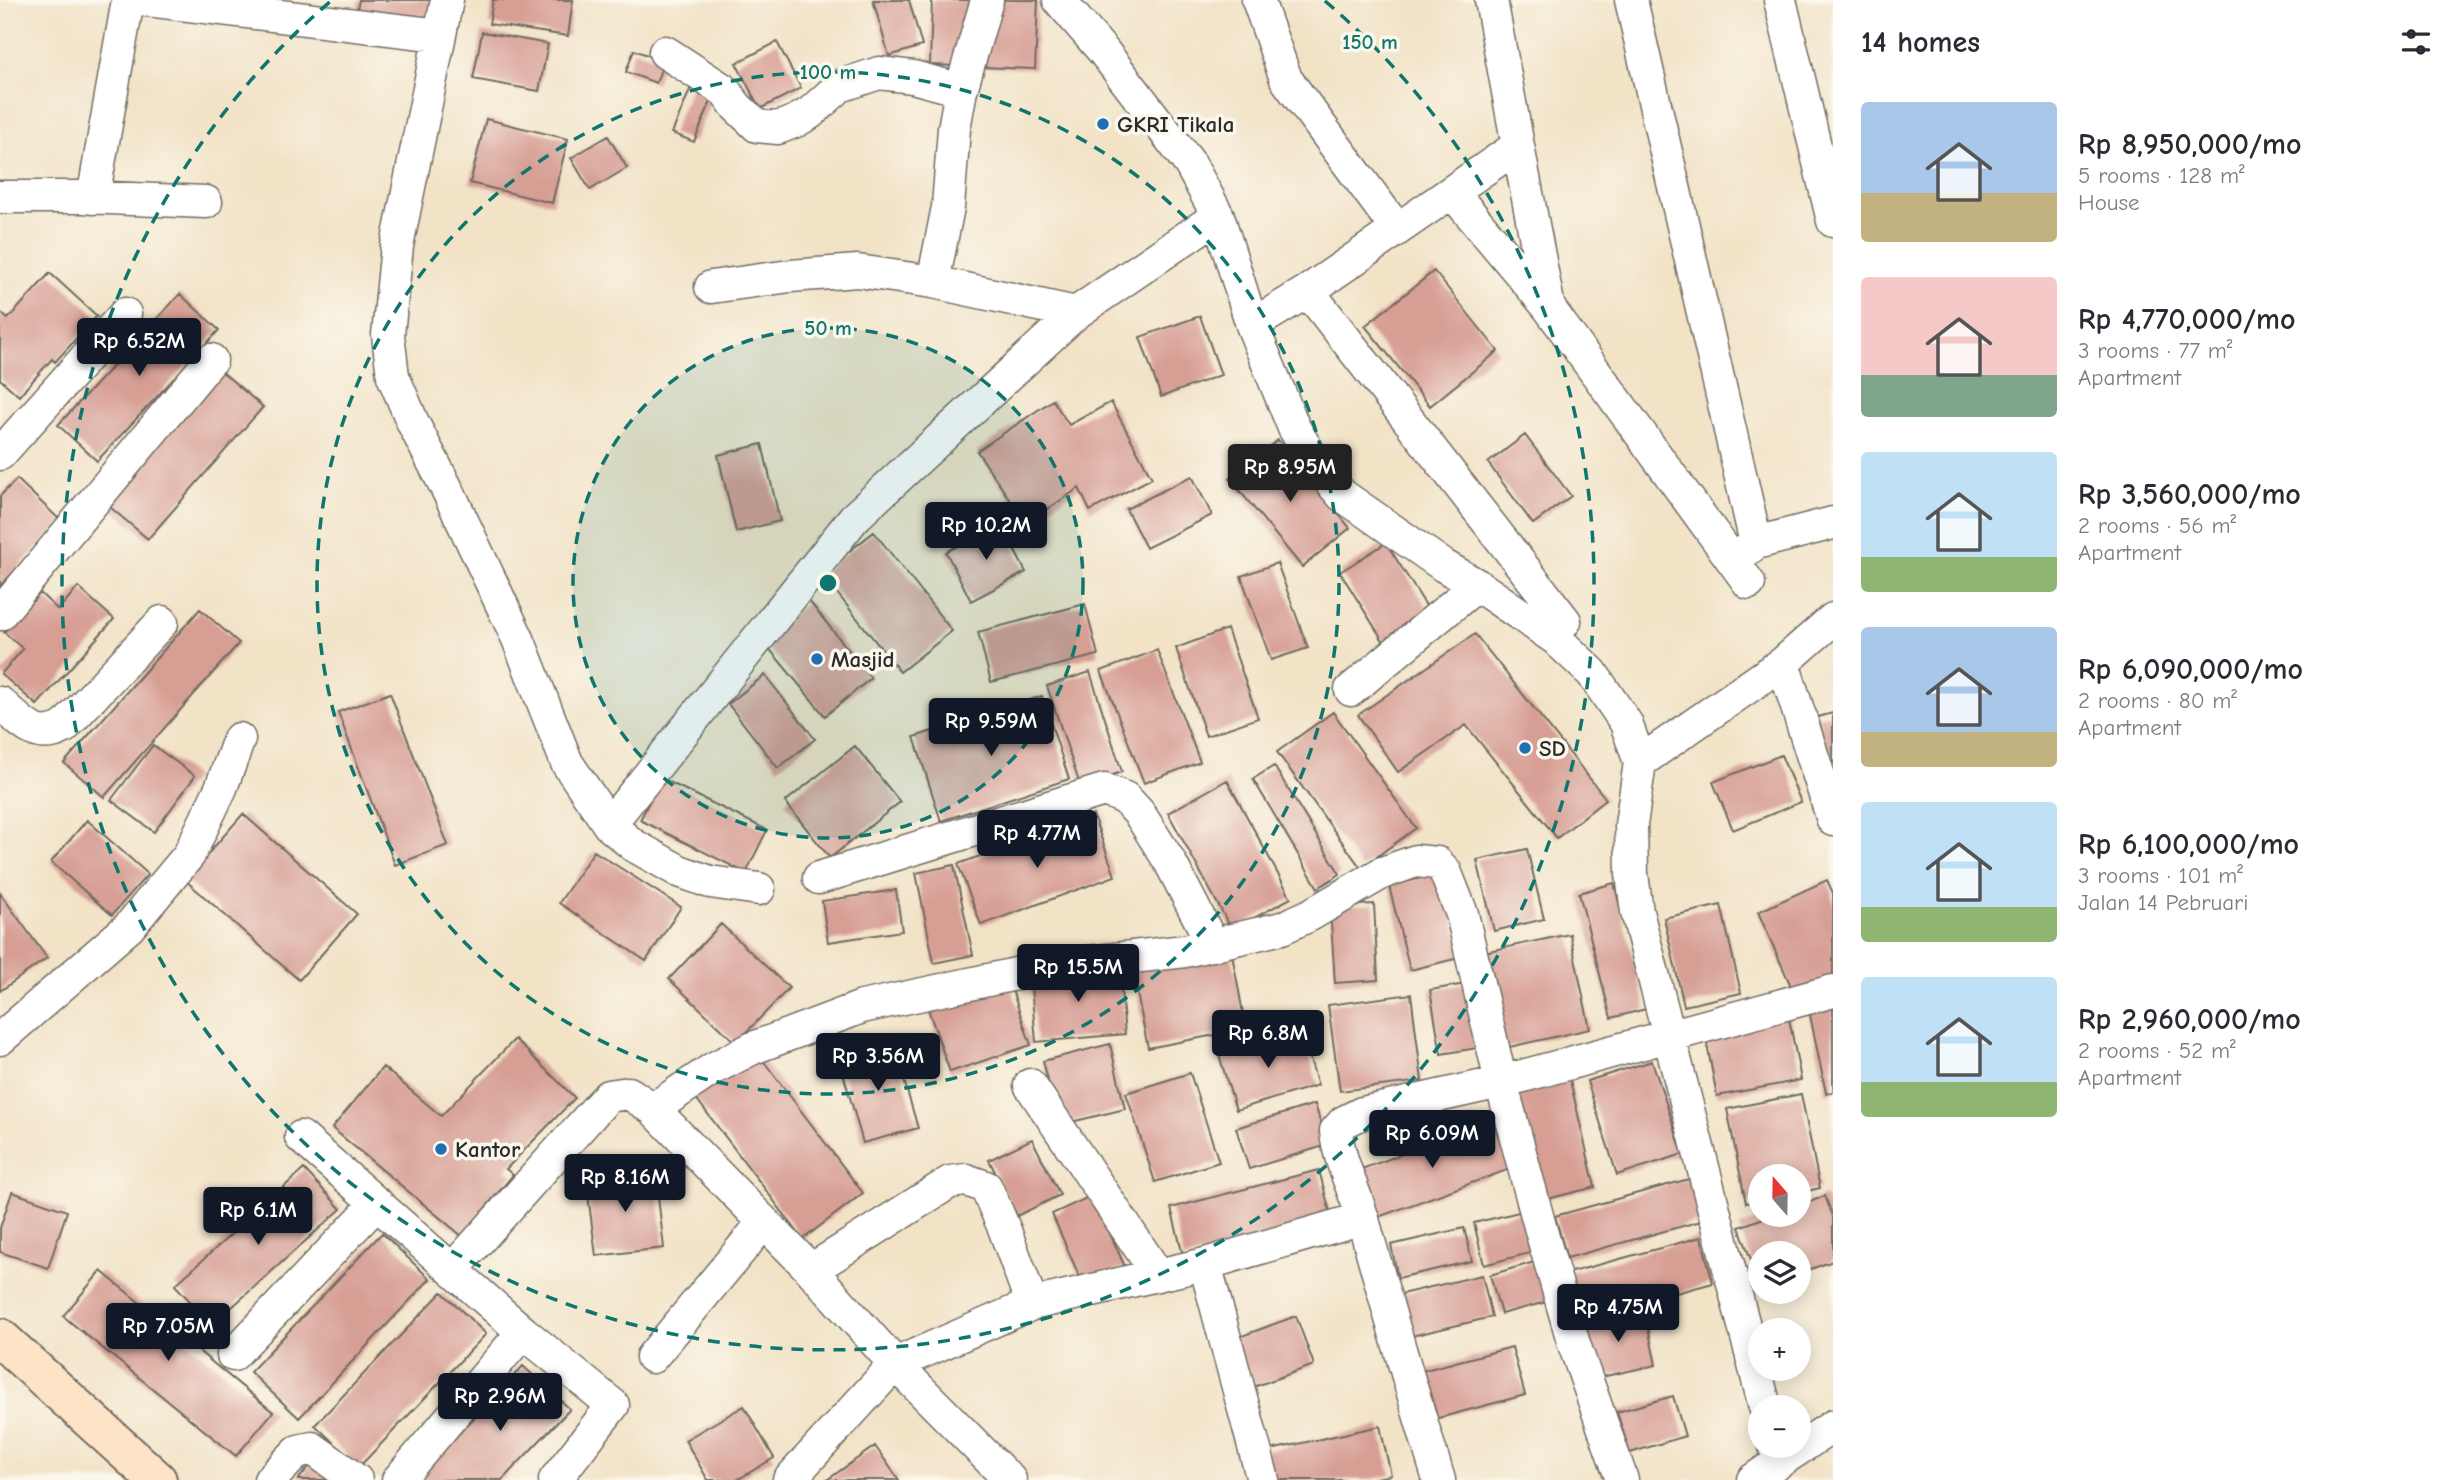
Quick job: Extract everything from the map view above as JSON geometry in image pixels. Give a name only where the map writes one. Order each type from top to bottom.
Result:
[{"type":"main road","points":[[2,1346],[157,1480]]},
{"type":"street","points":[[93,198],[128,0]]},
{"type":"street","points":[[147,0],[439,35]]},
{"type":"street","points":[[447,0],[397,246],[388,335],[393,376],[413,423],[518,639],[566,763],[609,824],[633,845],[678,871],[710,883],[760,889]]},
{"type":"street","points":[[933,282],[948,207],[954,129],[961,90],[988,0]]},
{"type":"street","points":[[1059,0],[1104,52],[1190,163],[1218,216],[1252,325],[1294,428],[1317,466],[1342,495],[1556,639],[1592,673],[1626,723],[1640,762],[1631,825],[1632,874],[1637,912],[1762,1395]]},
{"type":"street","points":[[1258,0],[1286,79],[1396,228]]},
{"type":"street","points":[[1491,0],[1549,308]]},
{"type":"street","points":[[1630,0],[1746,562]]},
{"type":"street","points":[[1780,0],[1833,221]]},
{"type":"street","points":[[664,52],[725,91],[757,126],[778,128],[796,121],[810,113],[840,86],[879,73],[913,77],[961,90]]},
{"type":"street","points":[[1252,325],[1308,291],[1518,146]]},
{"type":"street","points":[[1452,192],[1549,308],[1746,562]]},
{"type":"street","points":[[0,197],[206,202]]},
{"type":"street","points":[[609,824],[854,518],[1076,313],[1218,216]]},
{"type":"street","points":[[711,288],[789,276],[858,271],[933,282],[1076,313]]},
{"type":"street","points":[[1308,291],[1565,621]]},
{"type":"street","points":[[0,454],[125,314]]},
{"type":"street","points":[[0,614],[211,360]]},
{"type":"street","points":[[1746,562],[1833,523]]},
{"type":"street","points":[[1351,690],[1477,585]]},
{"type":"street","points":[[1640,762],[1783,663],[1833,619]]},
{"type":"street","points":[[0,703],[32,730],[43,734],[55,732],[64,727],[162,622]]},
{"type":"street","points":[[1783,663],[1833,820]]},
{"type":"street","points":[[0,1039],[129,927],[189,855],[221,788],[239,739]]},
{"type":"street","points":[[819,878],[1104,790],[1125,798],[1139,813],[1170,862],[1213,945]]},
{"type":"street","points":[[653,1109],[714,1068],[753,1048],[862,1007],[1054,966],[1185,951],[1282,928],[1310,915],[1382,873],[1416,861],[1437,863],[1445,871],[1462,914],[1501,1082],[1574,1344],[1622,1480]]},
{"type":"street","points":[[1439,1480],[1336,1131],[1344,1122],[1362,1113],[1501,1082],[1833,991]]},
{"type":"street","points":[[1030,1085],[1158,1275]]},
{"type":"street","points":[[453,1269],[608,1096],[629,1093],[653,1109],[811,1270],[895,1364],[1010,1480]]},
{"type":"street","points":[[301,1137],[523,1332],[613,1405],[555,1480]]},
{"type":"street","points":[[811,1270],[950,1182],[966,1180],[986,1187],[1032,1304]]},
{"type":"street","points":[[233,1355],[377,1203]]},
{"type":"street","points":[[789,1480],[895,1364],[1032,1304],[1205,1264],[1363,1218]]},
{"type":"street","points":[[652,1357],[764,1222]]},
{"type":"street","points":[[1205,1264],[1263,1480]]},
{"type":"street","points":[[398,1480],[523,1332]]},
{"type":"street","points":[[1811,1437],[1833,1426]]},
{"type":"street","points":[[270,1480],[298,1451],[312,1447],[356,1480]]},
{"type":"street","points":[[1753,1480],[1773,1458]]},
{"type":"building","points":[[359,0],[442,0],[436,27],[357,9]]},
{"type":"building","points":[[493,0],[573,0],[568,36],[489,24]]},
{"type":"building","points":[[873,0],[909,0],[922,46],[889,56]]},
{"type":"building","points":[[932,0],[1038,0],[1035,69],[930,65]]},
{"type":"building","points":[[482,32],[548,44],[539,91],[473,79]]},
{"type":"building","points":[[777,42],[801,88],[760,109],[736,63]]},
{"type":"building","points":[[634,50],[664,61],[656,83],[626,72]]},
{"type":"building","points":[[692,85],[714,94],[694,142],[672,133]]},
{"type":"building","points":[[486,119],[568,139],[552,203],[470,183]]},
{"type":"building","points":[[608,136],[627,168],[590,190],[571,158]]},
{"type":"building","points":[[1434,271],[1498,351],[1430,406],[1365,326]]},
{"type":"building","points":[[50,273],[97,316],[55,362],[52,359],[19,396],[0,379],[0,312],[8,319]]},
{"type":"building","points":[[180,294],[219,330],[97,461],[58,425]]},
{"type":"building","points":[[1200,316],[1221,375],[1161,397],[1140,337]]},
{"type":"building","points":[[221,371],[263,407],[148,539],[105,503]]},
{"type":"building","points":[[1053,400],[1069,425],[1111,402],[1152,478],[1090,511],[1079,488],[1026,524],[977,451]]},
{"type":"building","points":[[1525,435],[1571,496],[1533,524],[1488,463]]},
{"type":"building","points":[[1278,440],[1350,528],[1302,567],[1230,479]]},
{"type":"building","points":[[762,444],[780,521],[736,532],[718,455]]},
{"type":"building","points":[[1192,476],[1212,515],[1146,548],[1126,509]]},
{"type":"building","points":[[17,479],[62,522],[0,586],[0,496]]},
{"type":"building","points":[[1000,523],[1026,572],[971,601],[946,552]]},
{"type":"building","points":[[874,532],[952,631],[900,672],[821,573]]},
{"type":"building","points":[[1386,543],[1430,612],[1384,642],[1340,572]]},
{"type":"building","points":[[1277,563],[1308,648],[1271,660],[1241,576]]},
{"type":"building","points":[[78,587],[114,619],[37,705],[1,674],[23,649],[4,632],[40,593],[58,610]]},
{"type":"building","name":"Masjid","points":[[809,601],[871,678],[825,716],[762,640]]},
{"type":"building","points":[[1085,604],[1098,655],[991,682],[978,632]]},
{"type":"building","points":[[200,609],[239,643],[104,797],[64,763]]},
{"type":"building","points":[[1227,629],[1258,718],[1206,736],[1176,648]]},
{"type":"building","name":"SD","points":[[1475,634],[1606,799],[1557,838],[1466,725],[1398,772],[1358,715]]},
{"type":"building","points":[[1157,650],[1200,762],[1144,783],[1101,671]]},
{"type":"building","points":[[1090,672],[1122,772],[1080,785],[1047,686]]},
{"type":"building","points":[[765,675],[815,739],[778,768],[728,704]]},
{"type":"building","points":[[390,693],[448,845],[395,865],[338,712]]},
{"type":"building","points":[[1042,696],[1069,779],[941,821],[914,737]]},
{"type":"building","points":[[1333,712],[1416,828],[1361,868],[1277,752]]},
{"type":"building","points":[[1833,713],[1833,767],[1832,767],[1818,717]]},
{"type":"building","points":[[153,745],[195,776],[154,832],[111,800]]},
{"type":"building","points":[[855,746],[900,802],[830,858],[785,802]]},
{"type":"building","points":[[1781,755],[1801,802],[1733,830],[1713,782]]},
{"type":"building","points":[[1274,766],[1340,874],[1318,888],[1253,779]]},
{"type":"building","points":[[661,778],[767,830],[746,873],[640,820]]},
{"type":"building","points":[[1227,780],[1291,898],[1232,930],[1168,813]]},
{"type":"building","points":[[243,814],[357,914],[299,980],[185,880]]},
{"type":"building","points":[[1093,815],[1115,876],[981,925],[958,864]]},
{"type":"building","points":[[87,820],[148,874],[112,915],[51,862]]},
{"type":"building","points":[[1527,849],[1544,919],[1494,931],[1477,860]]},
{"type":"building","points":[[594,851],[681,907],[646,961],[559,903]]},
{"type":"building","points":[[954,865],[973,955],[934,963],[916,873]]},
{"type":"building","points":[[1442,873],[1463,957],[1410,970],[1389,886]]},
{"type":"building","points":[[1827,880],[1833,893],[1833,976],[1794,993],[1758,912]]},
{"type":"building","points":[[1614,883],[1646,1009],[1611,1018],[1579,893]]},
{"type":"building","points":[[896,890],[902,931],[828,942],[822,901]]},
{"type":"building","points":[[0,893],[47,958],[0,991]]},
{"type":"building","points":[[1374,904],[1378,980],[1335,983],[1330,907]]},
{"type":"building","points":[[1721,905],[1741,993],[1684,1006],[1664,918]]},
{"type":"building","points":[[721,924],[789,988],[736,1043],[669,979]]},
{"type":"building","points":[[1570,934],[1590,1029],[1505,1048],[1484,952]]},
{"type":"building","points":[[1231,949],[1246,1029],[1148,1048],[1132,968]]},
{"type":"building","points":[[1119,967],[1125,1034],[1036,1042],[1030,975]]},
{"type":"building","points":[[1007,976],[1031,1045],[950,1072],[926,1003]]},
{"type":"building","points":[[1466,984],[1477,1048],[1441,1054],[1430,990]]},
{"type":"building","points":[[1411,994],[1422,1081],[1340,1091],[1328,1005]]},
{"type":"building","points":[[1833,1005],[1833,1092],[1826,1093],[1809,1010]]},
{"type":"building","points":[[1789,1018],[1801,1080],[1717,1096],[1705,1034]]},
{"type":"building","points":[[1301,1030],[1318,1085],[1236,1110],[1219,1055]]},
{"type":"building","name":"Kantor","points":[[515,1039],[575,1098],[506,1169],[513,1175],[462,1236],[332,1128],[383,1067],[441,1116]]},
{"type":"building","points":[[893,1043],[918,1128],[863,1143],[839,1059]]},
{"type":"building","points":[[1110,1044],[1125,1109],[1059,1125],[1043,1061]]},
{"type":"building","points":[[756,1051],[863,1193],[803,1239],[695,1097]]},
{"type":"building","points":[[1652,1061],[1683,1154],[1617,1175],[1587,1081]]},
{"type":"building","points":[[1190,1073],[1219,1162],[1155,1182],[1126,1093]]},
{"type":"building","points":[[1570,1080],[1595,1187],[1543,1200],[1517,1092]]},
{"type":"building","points":[[1801,1094],[1820,1188],[1811,1190],[1811,1164],[1748,1164],[1746,1203],[1727,1109]]},
{"type":"building","points":[[1315,1104],[1327,1145],[1249,1169],[1236,1128]]},
{"type":"building","points":[[1493,1121],[1510,1169],[1370,1220],[1353,1172]]},
{"type":"building","points":[[1032,1139],[1060,1195],[1017,1216],[989,1160]]},
{"type":"building","points":[[304,1169],[341,1209],[212,1325],[175,1285]]},
{"type":"building","points":[[1319,1170],[1332,1220],[1184,1259],[1171,1208]]},
{"type":"building","points":[[655,1171],[664,1248],[596,1256],[586,1180]]},
{"type":"building","points":[[1689,1179],[1701,1221],[1567,1258],[1555,1216]]},
{"type":"building","points":[[12,1192],[67,1211],[48,1268],[0,1252],[0,1228]]},
{"type":"building","points":[[1093,1195],[1125,1267],[1083,1285],[1052,1214]]},
{"type":"building","points":[[1825,1196],[1833,1217],[1833,1261],[1811,1269],[1811,1241],[1748,1241],[1748,1251],[1739,1227],[1748,1224],[1748,1227],[1811,1227],[1811,1201]]},
{"type":"building","points":[[1527,1210],[1537,1251],[1484,1265],[1474,1223]]},
{"type":"building","points":[[1464,1228],[1472,1261],[1398,1278],[1391,1245]]},
{"type":"building","points":[[382,1233],[430,1279],[299,1418],[250,1372]]},
{"type":"building","points":[[1701,1237],[1713,1283],[1580,1319],[1568,1273]]},
{"type":"building","points":[[1538,1261],[1550,1301],[1501,1314],[1490,1275]]},
{"type":"building","points":[[101,1271],[273,1412],[236,1456],[63,1316]]},
{"type":"building","points":[[1482,1275],[1492,1317],[1407,1337],[1397,1295]]},
{"type":"building","points":[[442,1292],[486,1334],[359,1467],[315,1425]]},
{"type":"building","points":[[1644,1309],[1656,1365],[1592,1379],[1581,1322]]},
{"type":"building","points":[[1296,1316],[1314,1365],[1248,1389],[1231,1340]]},
{"type":"building","points":[[1512,1347],[1525,1395],[1427,1421],[1414,1373]]},
{"type":"building","points":[[523,1366],[570,1409],[502,1480],[415,1480]]},
{"type":"building","points":[[1673,1396],[1685,1436],[1630,1453],[1617,1412]]},
{"type":"building","points":[[744,1406],[774,1458],[737,1480],[708,1480],[685,1440]]},
{"type":"building","points":[[1380,1426],[1391,1475],[1367,1480],[1272,1480],[1266,1451]]},
{"type":"building","points":[[875,1446],[899,1480],[827,1480]]},
{"type":"building","points":[[311,1464],[330,1480],[298,1480]]},
{"type":"place","name":"GKRI Tikala","points":[[1103,124]]},
{"type":"place","name":"Masjid","points":[[817,659]]},
{"type":"place","name":"SD","points":[[1525,748]]},
{"type":"place","name":"Kantor","points":[[441,1149]]}]
